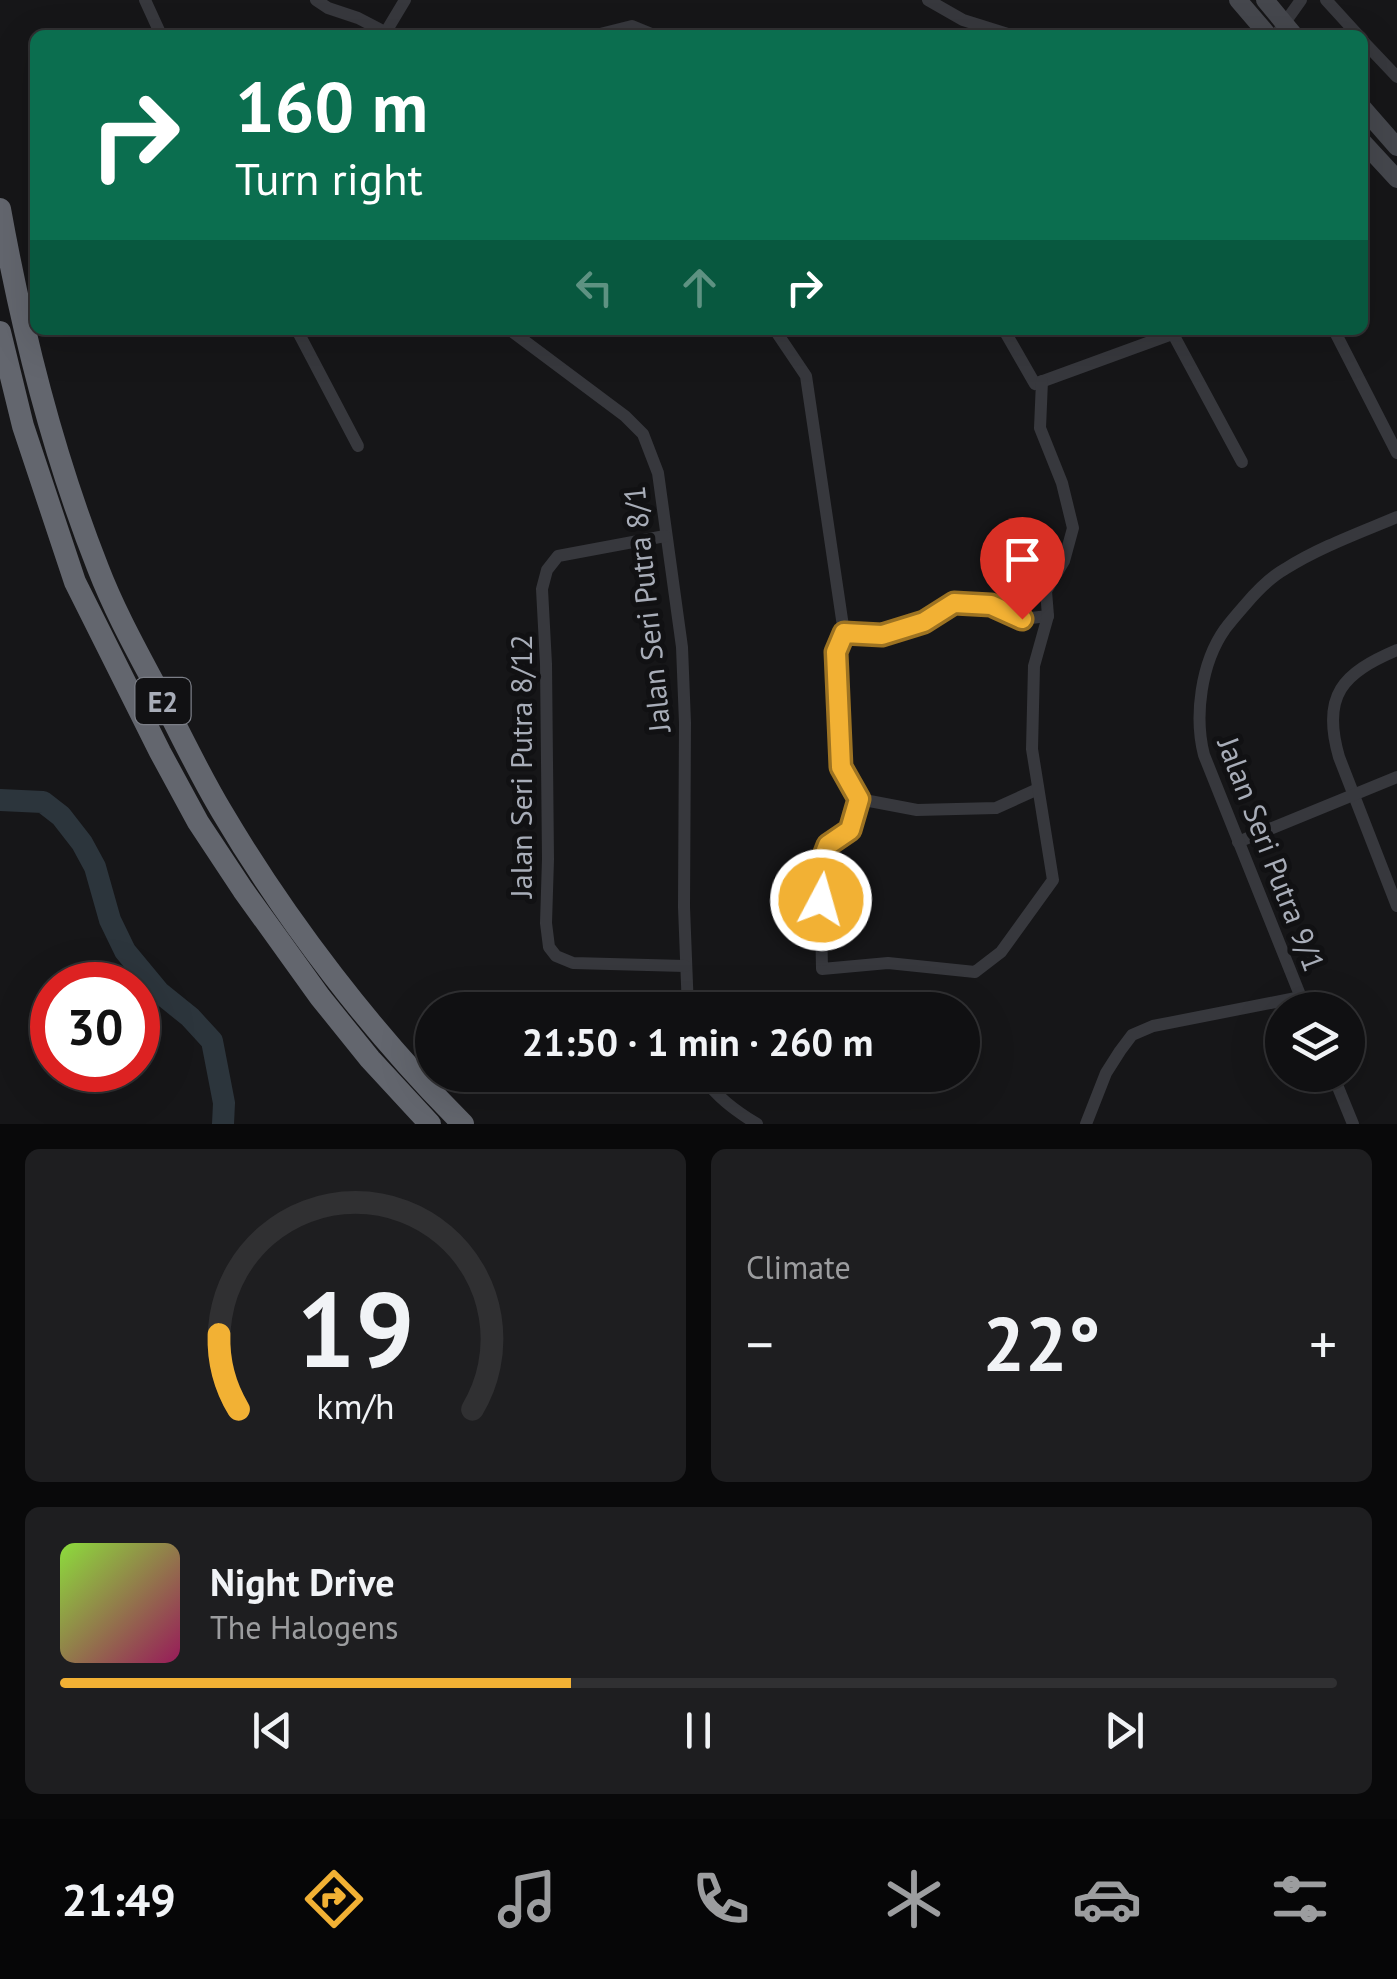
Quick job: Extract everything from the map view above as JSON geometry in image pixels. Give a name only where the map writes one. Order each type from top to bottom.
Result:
[{"type":"highway","name":"E2","points":[[0,209],[47,417],[99,572],[130,638],[221,811],[262,876],[386,1041],[463,1124]]},
{"type":"highway","name":"E2","points":[[0,332],[24,426],[76,582],[198,822],[320,997],[430,1124]]},
{"type":"street","points":[[145,0],[159,30]]},
{"type":"street","points":[[316,0],[379,30]]},
{"type":"street","points":[[386,30],[405,0]]},
{"type":"street","points":[[928,0],[963,20],[994,30]]},
{"type":"street","points":[[1238,0],[1278,30]]},
{"type":"street","points":[[1266,0],[1280,30]]},
{"type":"street","points":[[1282,30],[1301,0]]},
{"type":"street","points":[[1326,0],[1353,30]]},
{"type":"street","points":[[616,30],[632,26],[642,30]]},
{"type":"street","points":[[1368,46],[1397,77]]},
{"type":"street","points":[[1368,114],[1397,147]]},
{"type":"street","points":[[1368,148],[1397,180]]},
{"type":"street","points":[[300,335],[358,446]]},
{"type":"street","name":"Jalan Seri Putra 8/1","points":[[517,335],[644,434],[658,473],[682,647],[687,992]]},
{"type":"street","points":[[778,335],[806,376],[844,633],[836,652],[841,767],[859,799],[850,830],[828,845],[820,866],[822,969],[888,962],[975,972],[1001,952],[1053,880],[1032,749],[1034,666],[1048,616],[1046,591],[1064,561],[1072,528],[1062,483],[1040,428],[1042,381]]},
{"type":"street","points":[[1007,335],[1036,384],[1170,335]]},
{"type":"street","points":[[1179,335],[1242,462]]},
{"type":"street","points":[[1337,335],[1397,453]]},
{"type":"street","name":"Jalan Seri Putra 9/1","points":[[1298,992],[1204,755],[1198,734],[1206,670],[1223,631],[1281,570],[1397,517]]},
{"type":"street","name":"Jalan Seri Putra 8/12","points":[[665,536],[558,556],[546,570],[542,590],[546,664],[546,923],[549,947],[556,956],[573,962],[685,966]]},
{"type":"street","points":[[844,633],[882,635],[924,622],[954,603],[991,605],[1022,619],[1048,616]]},
{"type":"street","points":[[1397,650],[1364,664],[1347,678],[1337,698],[1333,719],[1333,738],[1397,905]]},
{"type":"street","points":[[1238,842],[1397,778]]},
{"type":"street","points":[[859,799],[916,810],[996,808],[1038,789]]},
{"type":"street","points":[[1086,1124],[1106,1073],[1132,1035],[1153,1026],[1265,1010]]},
{"type":"street","points":[[713,1092],[757,1124]]},
{"type":"street","points":[[1340,1092],[1353,1124]]},
{"type":"waterway","points":[[0,800],[43,802],[61,816],[82,843],[95,867],[110,920],[125,951],[159,992],[212,1041],[224,1103],[223,1124]]},
{"type":"route","points":[[821,900],[820,866],[828,845],[850,830],[859,799],[841,767],[836,652],[844,633],[882,635],[924,622],[954,603],[991,605],[1022,619]]}]
